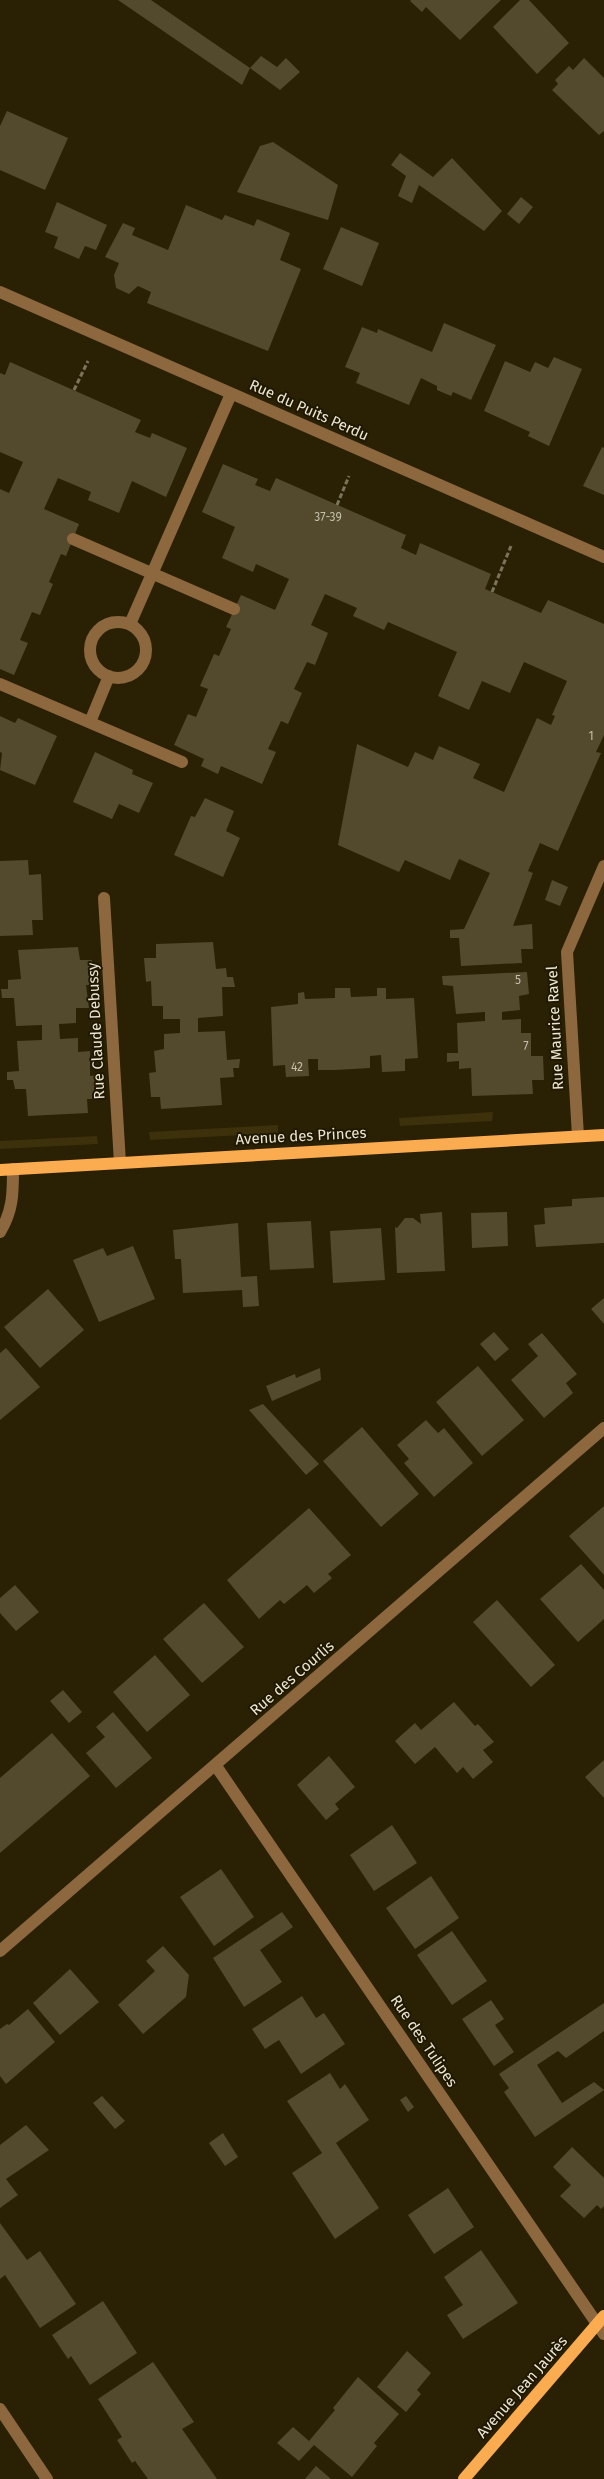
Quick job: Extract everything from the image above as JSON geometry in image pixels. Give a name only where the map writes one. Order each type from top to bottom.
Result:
[{"type":"main road","name":"Avenue des Princes","points":[[6,1169],[604,1135]]},
{"type":"main road","name":"Avenue Jean Jaurès","points":[[464,2479],[602,2325]]},
{"type":"street","name":"Rue du Puits Perdu","points":[[0,292],[604,557]]},
{"type":"street","points":[[130,624],[231,394]]},
{"type":"street","points":[[73,539],[234,609]]},
{"type":"street","points":[[112,622],[130,624],[144,637],[146,646],[142,665],[136,672],[127,676],[109,676],[95,665],[91,657],[92,639],[97,631],[112,622]]},
{"type":"street","points":[[90,722],[109,676]]},
{"type":"street","points":[[0,684],[182,762]]},
{"type":"street","name":"Rue Maurice Ravel","points":[[578,1136],[567,952],[604,866]]},
{"type":"street","name":"Rue Claude Debussy","points":[[104,898],[120,1163]]},
{"type":"street","points":[[0,1232],[8,1220],[13,1202],[6,1169]]},
{"type":"street","name":"Rue des Courlis","points":[[0,1951],[216,1766],[604,1428]]},
{"type":"street","name":"Rue des Tulipes","points":[[216,1766],[602,2325]]},
{"type":"street","points":[[0,2410],[47,2479]]},
{"type":"path","points":[[74,390],[87,363]]},
{"type":"path","points":[[337,505],[348,478]]},
{"type":"path","points":[[492,592],[512,546]]},
{"type":"shaded area","points":[[493,1112],[492,1121],[400,1126],[399,1118]]},
{"type":"shaded area","points":[[278,1125],[278,1133],[150,1140],[149,1132]]},
{"type":"shaded area","points":[[97,1136],[98,1144],[0,1149],[0,1141]]},
{"type":"building","points":[[118,0],[151,0],[250,68],[242,85]]},
{"type":"building","points":[[411,0],[501,0],[460,40],[426,7],[422,12]]},
{"type":"building","points":[[520,0],[529,0],[569,43],[537,74],[493,27]]},
{"type":"building","points":[[261,56],[277,67],[286,58],[300,72],[280,90],[250,68]]},
{"type":"building","points":[[584,58],[604,78],[604,131],[599,135],[552,90],[558,84],[555,80],[569,66],[573,70]]},
{"type":"building","points":[[7,111],[68,138],[45,190],[0,170],[0,126]]},
{"type":"building","points":[[273,142],[338,185],[328,220],[237,192],[260,146]]},
{"type":"building","points":[[400,153],[433,177],[452,158],[502,211],[484,231],[419,185],[412,203],[398,196],[406,176],[391,165]]},
{"type":"building","points":[[521,197],[533,207],[519,224],[507,214]]},
{"type":"building","points":[[57,202],[107,225],[96,250],[85,246],[79,259],[54,248],[58,237],[45,232]]},
{"type":"building","points":[[186,205],[222,220],[225,215],[254,226],[257,219],[290,233],[280,260],[301,269],[268,351],[147,303],[151,292],[138,286],[129,294],[116,288],[114,275],[119,263],[105,257],[123,223],[135,228],[132,235],[168,250]]},
{"type":"building","points":[[341,227],[379,243],[362,286],[323,269]]},
{"type":"building","points":[[444,323],[496,345],[471,400],[453,392],[451,396],[437,390],[437,386],[421,378],[409,405],[356,383],[360,373],[345,367],[362,327],[377,333],[378,329],[432,352]]},
{"type":"building","points":[[554,357],[582,369],[549,446],[528,436],[530,432],[484,411],[505,361],[530,372],[535,362],[548,368]]},
{"type":"building","points":[[10,362],[141,420],[135,432],[150,438],[152,433],[187,448],[166,497],[132,481],[119,513],[88,500],[91,492],[58,478],[44,509],[79,524],[66,556],[61,554],[49,582],[53,584],[40,615],[32,612],[20,640],[28,643],[14,675],[0,669],[0,489],[9,493],[23,462],[0,452],[0,373],[5,375]]},
{"type":"building","points":[[602,447],[604,448],[604,495],[583,486]]},
{"type":"building","points":[[223,464],[258,479],[255,485],[270,491],[276,478],[406,535],[401,548],[416,555],[420,543],[491,574],[485,589],[541,613],[548,600],[604,624],[604,735],[596,752],[601,753],[558,851],[540,843],[528,871],[533,873],[513,926],[532,924],[533,949],[521,949],[522,963],[461,966],[459,938],[450,938],[450,930],[464,929],[490,873],[459,859],[450,880],[405,860],[399,872],[338,845],[357,744],[408,767],[415,752],[433,760],[439,746],[480,764],[473,778],[504,792],[537,718],[551,725],[555,716],[552,715],[567,681],[524,662],[510,693],[482,681],[469,710],[438,696],[457,652],[388,622],[384,630],[353,616],[357,608],[325,594],[311,625],[328,633],[315,665],[307,662],[294,689],[302,693],[288,724],[281,721],[268,749],[276,752],[262,784],[221,766],[218,774],[201,766],[204,759],[174,745],[188,714],[196,717],[208,689],[200,686],[214,654],[219,656],[231,629],[226,627],[241,595],[275,610],[289,579],[256,564],[253,572],[222,558],[235,527],[202,512]]},
{"type":"building","points":[[0,716],[15,723],[18,718],[57,736],[35,785],[0,770],[2,753],[0,752]]},
{"type":"building","points":[[95,752],[133,770],[132,774],[153,783],[139,813],[119,804],[112,819],[73,802]]},
{"type":"building","points":[[205,798],[234,811],[226,831],[240,838],[223,877],[174,855],[191,816],[195,817]]},
{"type":"building","points":[[28,860],[29,875],[41,874],[43,920],[32,920],[33,935],[0,936],[0,861]]},
{"type":"building","points":[[552,880],[568,887],[560,906],[545,900]]},
{"type":"building","points":[[213,942],[216,969],[226,968],[227,977],[233,977],[235,987],[222,987],[223,1016],[198,1018],[198,1032],[225,1031],[227,1060],[240,1059],[239,1068],[233,1068],[234,1077],[220,1078],[222,1105],[161,1109],[160,1097],[151,1097],[149,1073],[156,1072],[154,1051],[164,1049],[164,1034],[180,1033],[180,1019],[163,1019],[163,1006],[152,1006],[151,981],[146,982],[144,958],[156,958],[156,944]]},
{"type":"building","points":[[78,947],[80,960],[92,960],[94,985],[86,985],[89,1008],[76,1008],[76,1023],[59,1024],[60,1039],[78,1038],[78,1052],[90,1051],[90,1076],[97,1075],[99,1099],[87,1099],[88,1113],[28,1116],[26,1089],[15,1089],[13,1080],[7,1080],[7,1072],[19,1071],[17,1041],[42,1040],[42,1025],[16,1026],[14,998],[2,998],[1,989],[8,989],[8,980],[21,979],[18,950]]},
{"type":"building","points":[[527,972],[529,994],[519,996],[520,1010],[502,1012],[502,1020],[521,1019],[521,1033],[531,1033],[531,1056],[543,1056],[544,1080],[532,1080],[533,1094],[472,1096],[471,1068],[459,1069],[459,1061],[447,1062],[447,1053],[458,1053],[457,1023],[485,1021],[485,1012],[456,1014],[453,986],[443,985],[442,976]]},
{"type":"building","points":[[335,988],[350,988],[351,997],[377,996],[377,988],[386,988],[386,999],[414,998],[418,1058],[405,1059],[405,1071],[382,1072],[381,1055],[370,1056],[370,1068],[335,1070],[318,1070],[318,1059],[308,1059],[309,1076],[286,1077],[285,1065],[273,1066],[271,1007],[298,1004],[298,993],[304,992],[305,999],[335,998]]},
{"type":"building","points":[[604,1197],[604,1243],[536,1247],[534,1225],[545,1224],[544,1208],[572,1206],[572,1199]]},
{"type":"building","points":[[442,1212],[445,1271],[397,1273],[395,1227],[397,1228],[405,1218],[413,1218],[421,1224],[420,1214]]},
{"type":"building","points":[[507,1212],[508,1246],[472,1248],[471,1213]]},
{"type":"building","points":[[311,1221],[314,1268],[270,1270],[267,1223]]},
{"type":"building","points":[[238,1223],[241,1277],[257,1276],[259,1306],[243,1307],[242,1290],[183,1293],[181,1259],[175,1259],[173,1230]]},
{"type":"building","points":[[381,1228],[385,1280],[333,1283],[330,1231]]},
{"type":"building","points":[[133,1246],[155,1299],[99,1322],[73,1260],[103,1248],[107,1256]]},
{"type":"building","points":[[48,1289],[84,1330],[40,1368],[4,1327]]},
{"type":"building","points":[[604,1298],[604,1324],[591,1309]]},
{"type":"building","points":[[494,1332],[509,1349],[495,1361],[480,1344]]},
{"type":"building","points":[[542,1333],[577,1374],[566,1383],[573,1393],[544,1418],[511,1380],[538,1356],[528,1344]]},
{"type":"building","points":[[6,1348],[40,1387],[0,1420],[0,1353]]},
{"type":"building","points":[[478,1366],[524,1420],[482,1456],[436,1402]]},
{"type":"building","points":[[320,1368],[321,1380],[272,1401],[266,1386],[295,1374],[296,1378]]},
{"type":"building","points":[[263,1404],[319,1464],[306,1475],[249,1410]]},
{"type":"building","points":[[426,1420],[438,1433],[444,1428],[473,1463],[434,1497],[404,1463],[409,1459],[397,1445]]},
{"type":"building","points":[[362,1427],[419,1494],[381,1527],[323,1461]]},
{"type":"building","points":[[604,1506],[604,1575],[569,1536]]},
{"type":"building","points":[[309,1508],[351,1555],[328,1574],[332,1578],[314,1593],[307,1585],[284,1604],[280,1600],[259,1619],[227,1580]]},
{"type":"building","points":[[581,1564],[604,1590],[604,1619],[578,1642],[540,1599]]},
{"type":"building","points":[[15,1585],[39,1612],[16,1631],[0,1613],[0,1598]]},
{"type":"building","points":[[497,1600],[555,1665],[531,1687],[473,1622]]},
{"type":"building","points":[[204,1603],[244,1647],[202,1683],[163,1639]]},
{"type":"building","points":[[155,1655],[190,1695],[147,1732],[113,1692]]},
{"type":"building","points":[[63,1690],[82,1712],[69,1723],[50,1701]]},
{"type":"building","points":[[454,1702],[475,1726],[478,1724],[494,1742],[483,1750],[493,1762],[473,1779],[463,1767],[457,1773],[435,1747],[415,1764],[395,1741],[415,1723],[421,1730]]},
{"type":"building","points":[[113,1712],[152,1758],[116,1788],[86,1753],[105,1737],[96,1727]]},
{"type":"building","points":[[52,1733],[90,1776],[0,1853],[0,1778]]},
{"type":"building","points":[[329,1756],[355,1787],[335,1804],[339,1809],[326,1820],[297,1785]]},
{"type":"building","points":[[604,1760],[604,1798],[585,1777]]},
{"type":"building","points":[[392,1825],[417,1863],[374,1891],[350,1855]]},
{"type":"building","points":[[221,1869],[254,1917],[214,1946],[180,1897]]},
{"type":"building","points":[[431,1876],[459,1918],[415,1949],[386,1908]]},
{"type":"building","points":[[282,1912],[293,1927],[260,1950],[282,1982],[244,2007],[213,1958]]},
{"type":"building","points":[[452,1931],[487,1981],[452,2005],[417,1955]]},
{"type":"building","points":[[163,1946],[189,1975],[186,1997],[143,2034],[118,2005],[155,1971],[146,1961]]},
{"type":"building","points":[[70,1969],[99,2002],[60,2035],[33,2003]]},
{"type":"building","points":[[302,1996],[316,2018],[324,2013],[345,2044],[301,2074],[279,2040],[265,2049],[252,2029]]},
{"type":"building","points":[[491,2000],[504,2019],[495,2025],[514,2052],[494,2066],[462,2019]]},
{"type":"building","points":[[604,2003],[604,2031],[566,2058],[558,2051],[537,2065],[562,2103],[594,2082],[604,2090],[535,2137],[504,2092],[509,2088],[499,2074]]},
{"type":"building","points":[[28,2009],[55,2042],[6,2084],[0,2076],[0,2029],[7,2024],[9,2025]]},
{"type":"building","points":[[330,2073],[340,2089],[345,2084],[369,2120],[336,2143],[379,2208],[335,2239],[292,2173],[322,2153],[287,2101]]},
{"type":"building","points":[[102,2096],[125,2121],[115,2129],[93,2103]]},
{"type":"building","points":[[406,2096],[414,2107],[408,2112],[400,2100]]},
{"type":"building","points":[[26,2125],[49,2150],[6,2179],[18,2195],[0,2208],[0,2145]]},
{"type":"building","points":[[223,2133],[238,2157],[225,2166],[209,2143]]},
{"type":"building","points":[[572,2147],[604,2178],[604,2206],[601,2209],[597,2205],[584,2218],[560,2196],[571,2185],[553,2167]]},
{"type":"building","points":[[448,2188],[474,2227],[434,2254],[408,2215]]},
{"type":"building","points":[[0,2223],[27,2260],[40,2251],[76,2304],[40,2328],[5,2275],[0,2279]]},
{"type":"building","points":[[481,2250],[518,2303],[463,2339],[447,2315],[463,2305],[444,2277]]},
{"type":"building","points":[[103,2301],[137,2353],[90,2385],[71,2356],[68,2359],[52,2335]]},
{"type":"building","points":[[407,2351],[431,2373],[417,2390],[421,2394],[406,2412],[377,2387]]},
{"type":"building","points":[[153,2362],[194,2422],[182,2429],[217,2479],[148,2479],[135,2461],[132,2463],[117,2440],[122,2437],[98,2399]]},
{"type":"building","points":[[358,2377],[399,2414],[374,2443],[377,2446],[352,2477],[314,2445],[299,2461],[277,2443],[293,2427],[309,2441],[335,2410],[333,2408]]},
{"type":"building","points":[[316,2466],[331,2479],[305,2479]]}]
